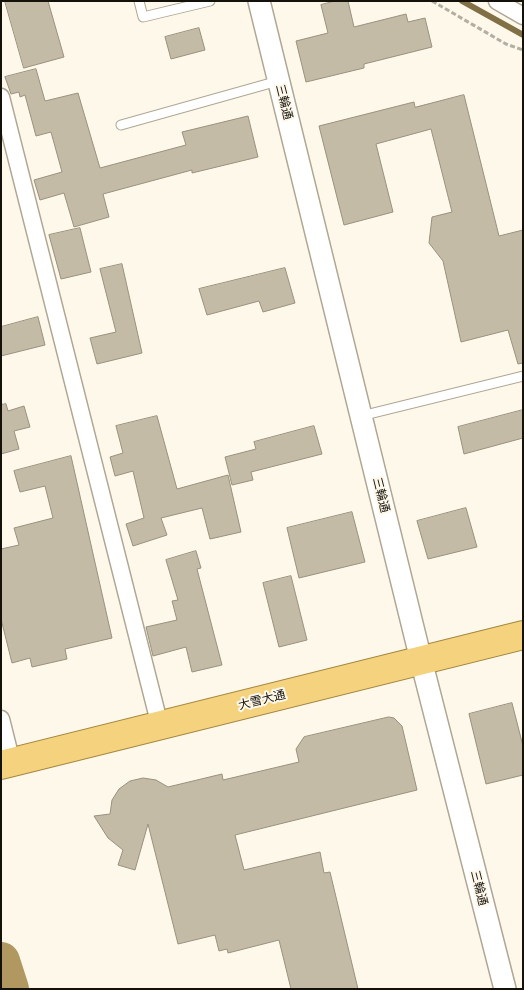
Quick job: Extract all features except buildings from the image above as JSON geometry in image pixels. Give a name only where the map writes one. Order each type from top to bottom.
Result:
[{"type":"highway","name":"大雪大通","points":[[7,764],[523,635]]},
{"type":"street","name":"三輪通","points":[[259,1],[421,660],[505,989]]},
{"type":"street","points":[[497,1],[523,16]]},
{"type":"street","points":[[1,97],[160,726]]},
{"type":"street","points":[[1,719],[7,764]]},
{"type":"lane","points":[[139,1],[143,17],[210,1]]},
{"type":"lane","points":[[121,125],[279,81]]},
{"type":"lane","points":[[361,416],[523,376]]},
{"type":"path","points":[[432,1],[506,44],[523,50]]},
{"type":"waterway","points":[[462,1],[523,35]]},
{"type":"waterway","points":[[1,961],[10,989]]}]
